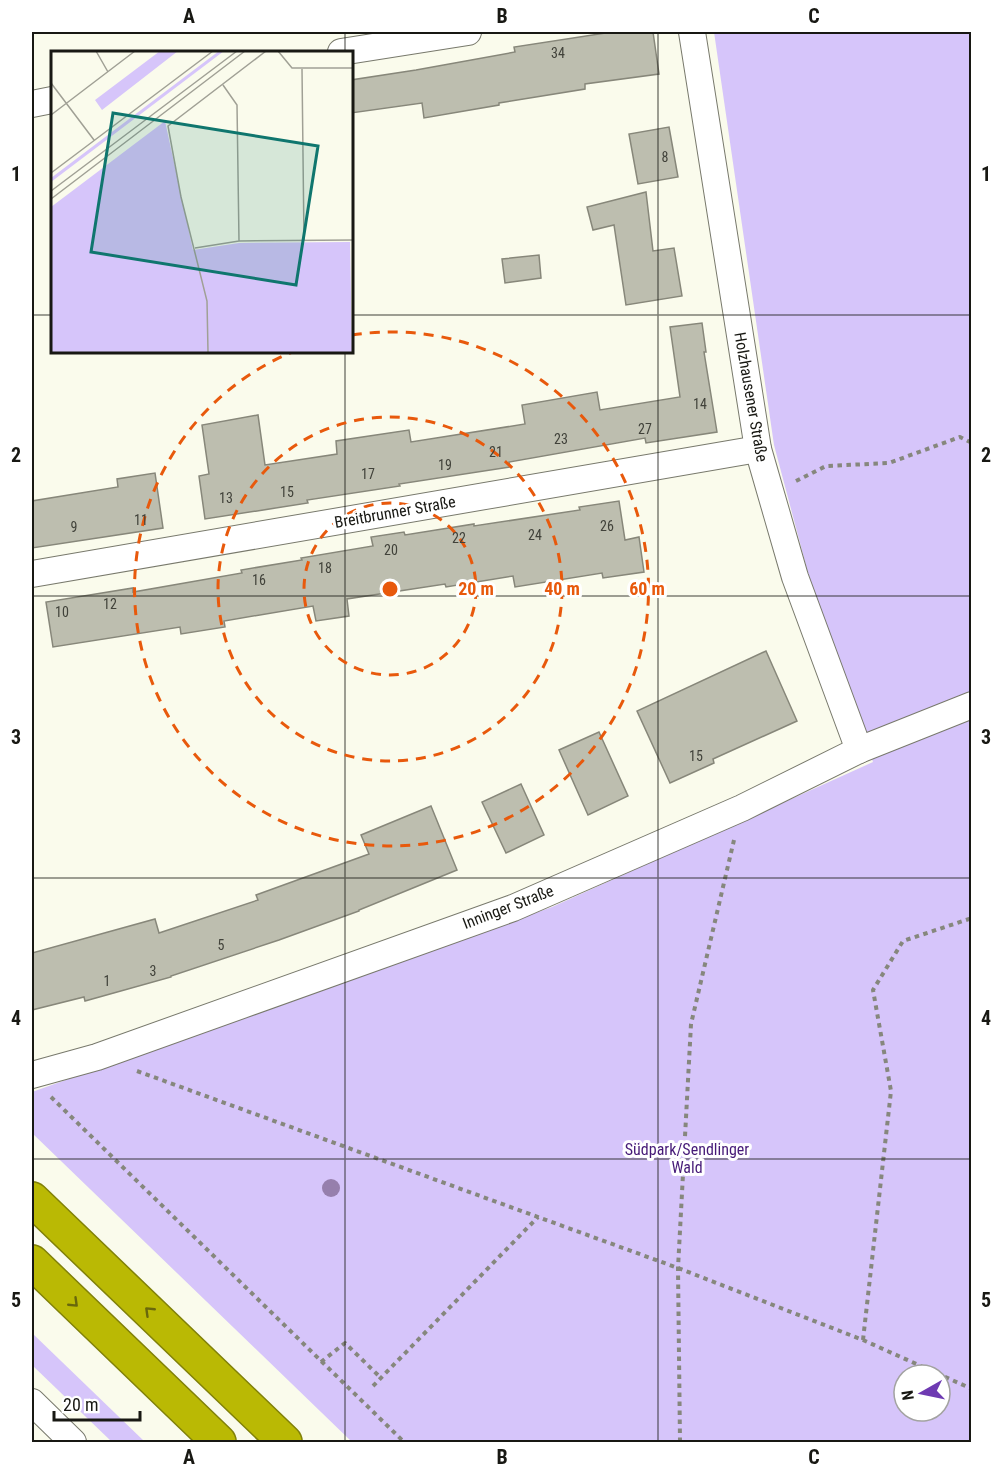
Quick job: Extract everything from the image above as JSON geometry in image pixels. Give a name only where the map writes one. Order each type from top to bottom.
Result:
[{"type":"highway","points":[[32,1199],[285,1443]]},
{"type":"highway","points":[[32,1262],[219,1443]]},
{"type":"street","points":[[347,51],[468,32]]},
{"type":"street","name":"Holzhausener Straße","points":[[692,32],[758,449],[795,577],[859,750]]},
{"type":"street","points":[[32,104],[51,100]]},
{"type":"street","name":"Breitbrunner Straße","points":[[32,574],[758,449]]},
{"type":"street","name":"Inninger Straße","points":[[32,1075],[97,1057],[513,908],[742,808],[859,750],[972,705]]},
{"type":"street","points":[[32,1402],[74,1443]]},
{"type":"path","points":[[770,492],[826,466],[889,463],[960,436],[972,443]]},
{"type":"path","points":[[680,1443],[678,1268],[691,1024],[742,808]]},
{"type":"path","points":[[863,1340],[891,1091],[873,990],[903,941],[972,918]]},
{"type":"path","points":[[97,1057],[678,1268],[863,1340],[972,1389]]},
{"type":"path","points":[[49,1094],[404,1443]]},
{"type":"path","points":[[373,1386],[538,1217]]},
{"type":"path","points":[[321,1362],[345,1343],[380,1377]]},
{"type":"green space","name":"Südpark/Sendlinger Wald","points":[[714,32],[971,32],[971,1442],[352,1442],[32,1133],[32,1092],[552,907],[873,762],[808,573],[774,445]]},
{"type":"green space","points":[[32,1333],[145,1442],[112,1442],[32,1365]]},
{"type":"building","points":[[612,32],[653,32],[659,74],[585,84],[585,89],[424,118],[422,103],[352,113],[352,80],[515,52],[514,47]]},
{"type":"building","points":[[669,127],[678,177],[638,184],[629,134]]},
{"type":"building","points":[[646,192],[653,251],[674,248],[682,296],[626,305],[614,225],[593,230],[587,207]]},
{"type":"building","points":[[539,255],[541,278],[505,283],[502,259]]},
{"type":"building","points":[[702,323],[706,352],[704,352],[717,432],[646,443],[645,438],[509,462],[510,467],[399,484],[400,486],[307,500],[308,503],[205,519],[199,476],[209,474],[202,425],[258,415],[265,465],[337,454],[336,441],[409,430],[411,442],[525,424],[522,405],[597,392],[600,410],[680,397],[670,327]]},
{"type":"building","points":[[155,473],[163,528],[32,548],[32,501],[118,487],[117,479]]},
{"type":"building","points":[[619,501],[625,540],[639,537],[644,572],[603,578],[602,573],[515,587],[513,576],[446,587],[445,584],[347,599],[349,616],[316,621],[313,606],[224,621],[225,627],[181,634],[180,627],[53,647],[46,602],[133,588],[133,592],[242,573],[241,570],[373,546],[371,537],[404,532],[405,535],[474,524],[474,526],[580,510],[579,507]]},
{"type":"building","points":[[766,651],[797,721],[713,759],[714,763],[670,783],[637,711]]},
{"type":"building","points":[[599,732],[628,796],[588,815],[559,750]]},
{"type":"building","points":[[521,784],[544,835],[506,853],[482,802]]},
{"type":"building","points":[[431,806],[457,870],[359,911],[171,977],[85,1001],[84,997],[32,1010],[32,953],[155,919],[159,933],[258,900],[256,895],[369,854],[361,835]]}]
